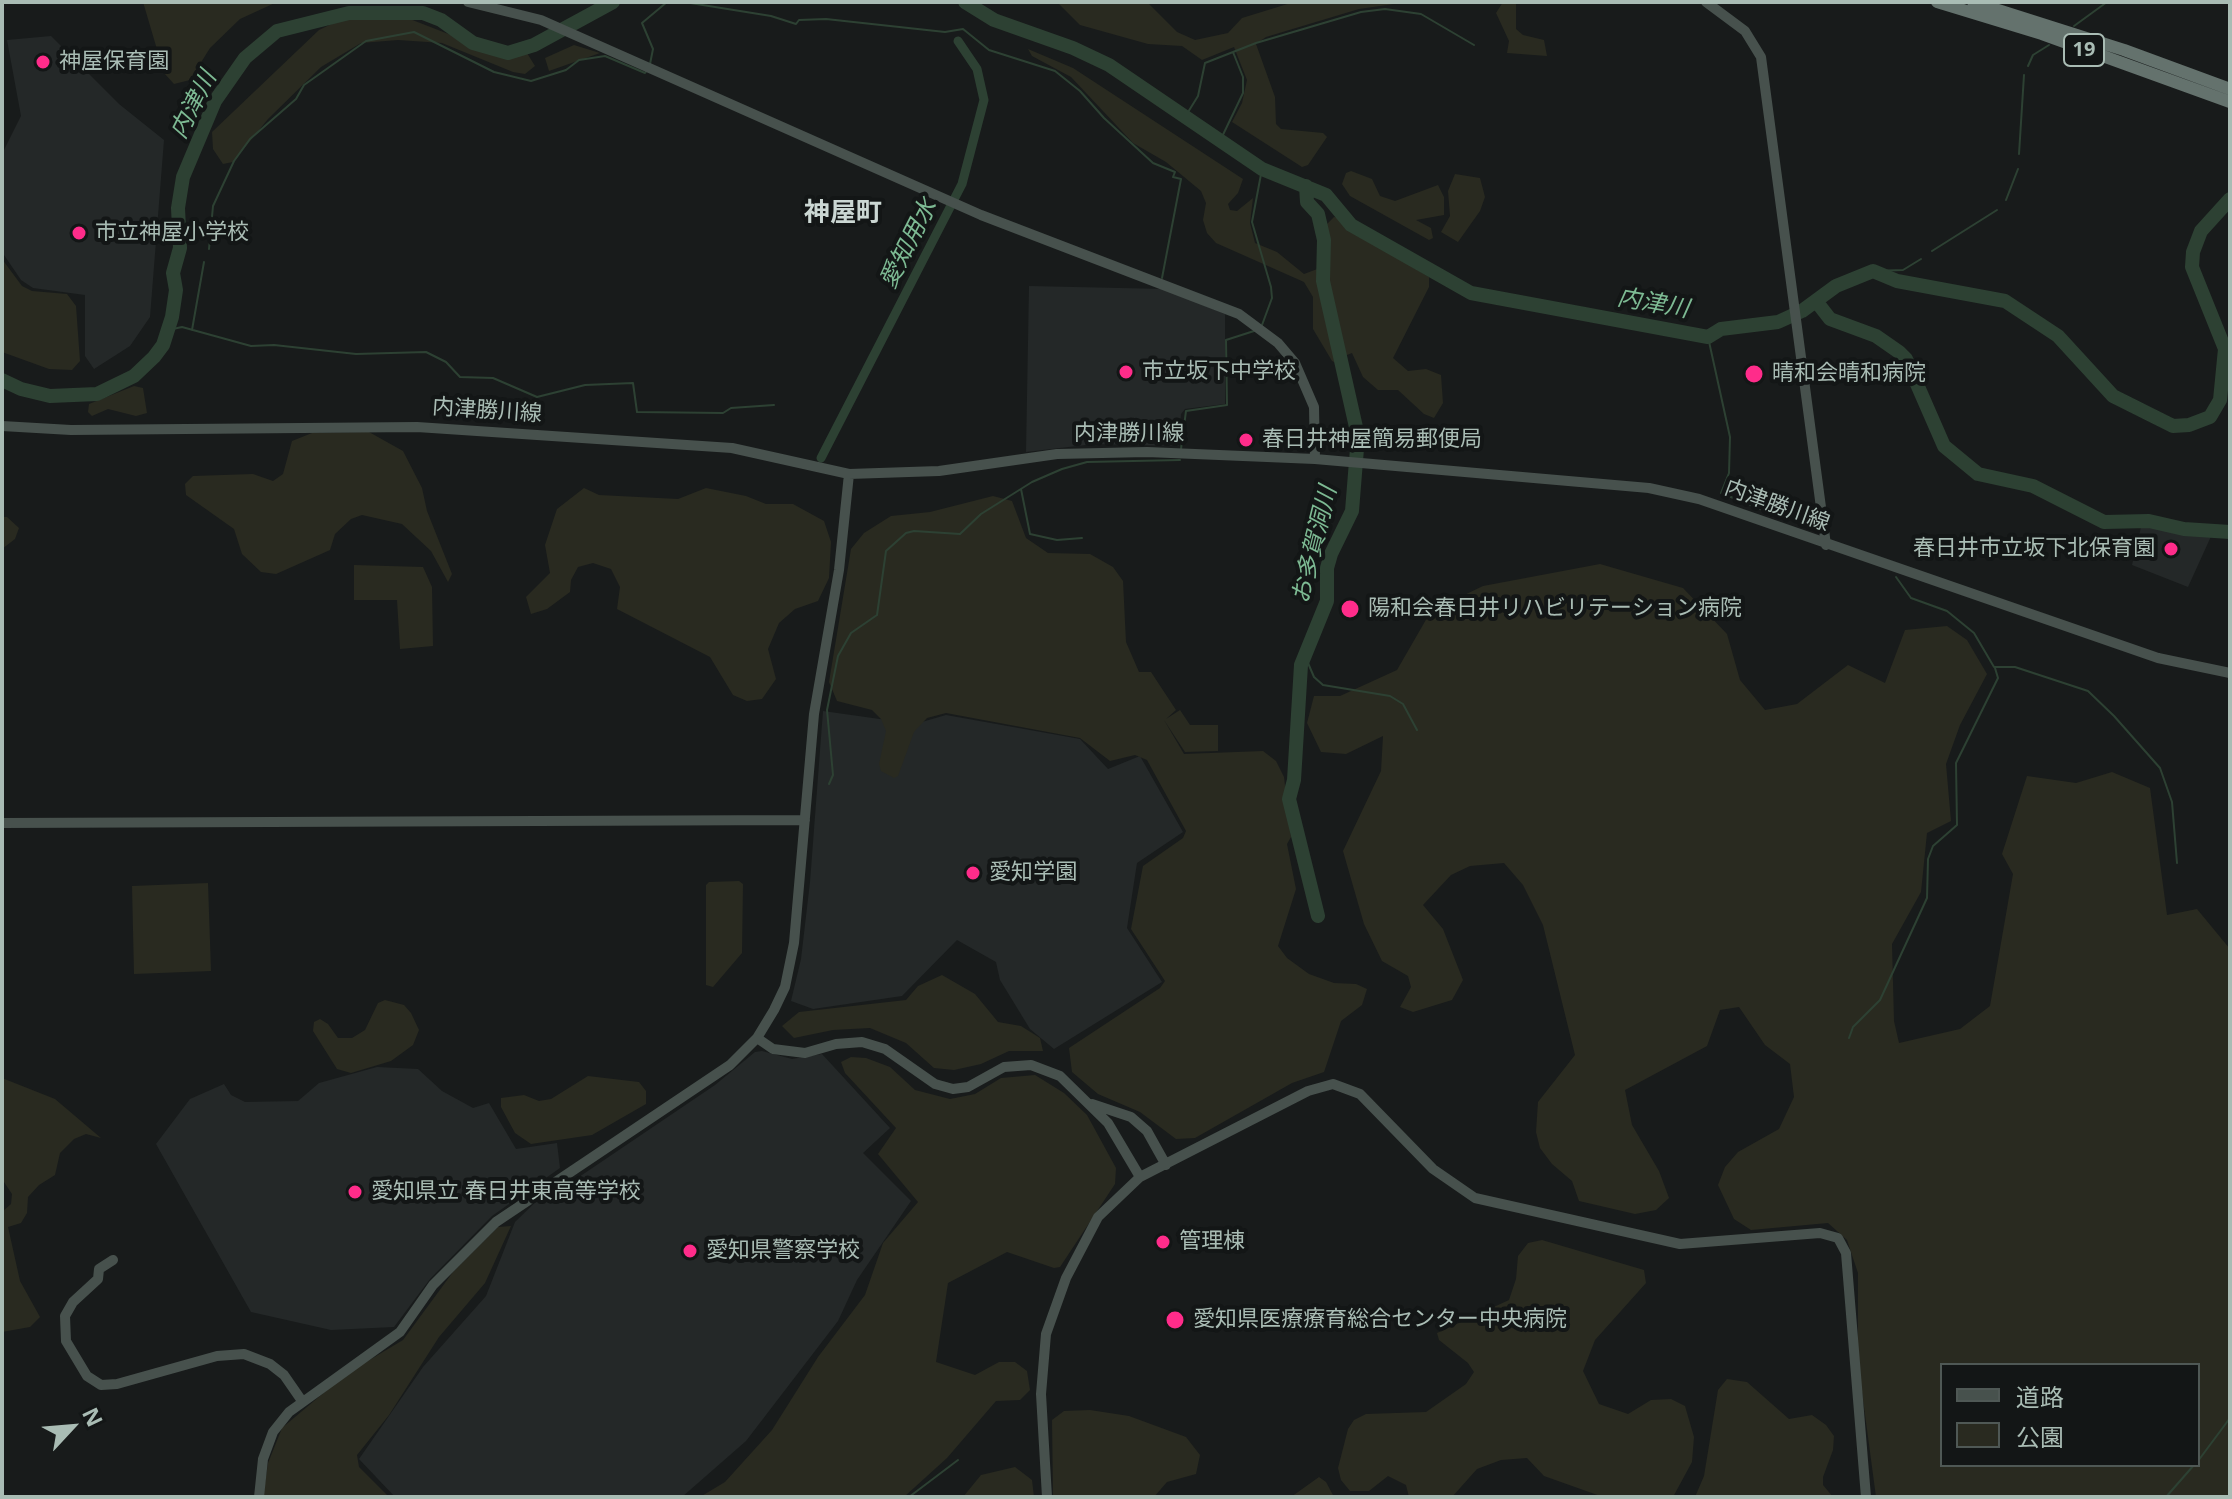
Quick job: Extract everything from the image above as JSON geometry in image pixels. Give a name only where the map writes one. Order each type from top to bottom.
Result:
[{"type":"highway","name":"19","points":[[1937,2],[2042,34],[2230,102]]},
{"type":"highway","name":"19","points":[[1973,2],[2111,45],[2230,89]]},
{"type":"street","points":[[468,2],[541,20],[981,215],[1239,314],[1278,343],[1295,363],[1314,407],[1315,459]]},
{"type":"street","points":[[1706,2],[1745,31],[1761,57],[1826,545]]},
{"type":"street","name":"内津勝川線","points":[[2,426],[71,430],[417,427],[732,448],[849,474],[939,471],[1095,452],[1315,459],[1659,489],[1699,499],[2158,658],[2230,673]]},
{"type":"street","points":[[259,1497],[263,1459],[273,1432],[302,1401],[400,1332],[433,1285],[496,1222],[730,1065],[757,1038],[774,1010],[791,964],[814,714],[839,570],[849,474]]},
{"type":"street","points":[[2,823],[805,820]]},
{"type":"street","points":[[757,1038],[773,1049],[805,1053],[836,1044],[862,1042],[885,1049],[935,1084],[953,1089],[968,1087],[1004,1067],[1031,1065],[1060,1076],[1108,1123],[1140,1177]]},
{"type":"street","points":[[1047,1497],[1041,1394],[1046,1334],[1085,1238],[1098,1217],[1140,1177],[1308,1091],[1333,1084],[1360,1094],[1439,1175],[1475,1198],[1680,1244],[1820,1233],[1838,1238],[1846,1253],[1866,1497]]},
{"type":"street","points":[[1086,1102],[1131,1117],[1147,1131],[1166,1165]]},
{"type":"street","points":[[113,1260],[99,1269],[98,1279],[73,1302],[65,1316],[66,1341],[87,1376],[101,1385],[117,1384],[217,1356],[244,1354],[270,1364],[284,1375],[302,1401]]},
{"type":"shaded area","name":"市立神屋小学校","points":[[51,36],[119,104],[164,140],[150,317],[130,346],[94,369],[85,356],[85,295],[33,288],[21,280],[2,252],[2,154],[21,116],[7,40]]},
{"type":"shaded area","name":"市立坂下中学校","points":[[1029,286],[1165,289],[1225,314],[1225,404],[1185,409],[1181,414],[1179,446],[1094,444],[1026,452]]},
{"type":"shaded area","name":"春日井市立坂下北保育園","points":[[2142,523],[2184,531],[2213,532],[2188,587],[2132,565]]},
{"type":"shaded area","name":"愛知学園","points":[[823,711],[915,724],[946,715],[1080,739],[1108,769],[1140,756],[1183,832],[1137,863],[1127,928],[1162,982],[1054,1049],[1030,1029],[1000,980],[996,962],[957,940],[902,996],[813,1009],[791,1001],[801,959],[810,882]]},
{"type":"shaded area","name":"愛知県警察学校","points":[[755,1052],[792,1059],[822,1054],[890,1128],[863,1153],[911,1201],[857,1280],[838,1321],[746,1441],[682,1497],[395,1497],[359,1459],[423,1367],[486,1296],[515,1222],[548,1190],[579,1177],[715,1085]]},
{"type":"shaded area","name":"愛知県立 春日井東高等学校","points":[[377,1067],[418,1069],[442,1091],[473,1108],[489,1103],[516,1149],[557,1143],[560,1168],[492,1216],[430,1279],[394,1327],[331,1330],[251,1312],[156,1144],[190,1099],[224,1084],[231,1095],[245,1102],[298,1101],[319,1083]]},
{"type":"green space","points":[[143,2],[277,2],[240,19],[210,48],[190,80],[174,84],[164,73]]},
{"type":"green space","points":[[1057,2],[1147,2],[1177,32],[1195,40],[1228,33],[1242,18],[1294,2],[1408,2],[1359,9],[1266,37],[1256,44],[1275,97],[1276,124],[1281,129],[1323,133],[1327,137],[1308,165],[1302,167],[1232,122],[1242,103],[1247,80],[1234,47],[1202,60],[1182,46],[1148,44],[1080,25]]},
{"type":"green space","points":[[1503,2],[1516,2],[1516,29],[1523,35],[1544,40],[1547,56],[1507,53],[1509,41],[1496,13]]},
{"type":"green space","points":[[397,14],[469,42],[527,53],[535,66],[525,74],[513,72],[442,43],[398,40],[361,43],[321,67],[268,119],[233,162],[223,164],[213,149],[212,132],[319,30],[346,17]]},
{"type":"green space","points":[[574,45],[600,53],[549,71],[545,58]]},
{"type":"green space","points":[[1028,49],[1073,68],[1243,179],[1238,193],[1228,204],[1230,210],[1237,211],[1253,198],[1250,223],[1255,243],[1277,252],[1304,274],[1328,265],[1325,226],[1334,217],[1341,218],[1368,240],[1429,277],[1429,287],[1393,358],[1408,371],[1426,369],[1441,375],[1443,403],[1434,418],[1424,414],[1398,390],[1378,390],[1363,377],[1352,353],[1342,357],[1338,364],[1332,361],[1313,329],[1313,297],[1304,282],[1216,243],[1207,233],[1203,220],[1206,203],[1201,191],[1166,162],[1133,143],[1071,77],[1032,56]]},
{"type":"green space","points":[[1351,171],[1372,179],[1380,196],[1395,201],[1438,185],[1444,197],[1444,215],[1416,220],[1431,228],[1433,238],[1429,240],[1350,196],[1342,184],[1346,173]]},
{"type":"green space","points":[[1455,174],[1480,178],[1485,197],[1480,211],[1458,242],[1441,232],[1450,216],[1448,191]]},
{"type":"green space","points":[[2,259],[22,286],[32,291],[67,294],[76,306],[80,361],[72,370],[49,369],[2,352]]},
{"type":"green space","points":[[134,386],[143,388],[147,413],[136,416],[108,409],[92,416],[88,412],[89,404]]},
{"type":"green space","points":[[369,432],[403,451],[422,488],[427,511],[452,574],[448,582],[431,551],[402,524],[362,515],[351,519],[335,534],[330,550],[276,574],[261,572],[242,554],[234,529],[186,495],[185,484],[193,476],[253,474],[273,481],[283,474],[292,441],[312,433]]},
{"type":"green space","points":[[584,488],[599,495],[678,499],[706,488],[746,496],[766,504],[793,504],[824,521],[831,542],[829,578],[818,601],[795,609],[779,623],[768,649],[776,679],[762,699],[747,701],[733,695],[710,657],[617,609],[620,587],[611,569],[593,563],[578,567],[571,580],[570,592],[547,609],[531,614],[526,597],[550,573],[545,545],[557,509]]},
{"type":"green space","points":[[993,496],[1012,501],[1026,538],[1048,553],[1090,554],[1113,567],[1123,581],[1126,642],[1139,672],[1151,672],[1176,710],[1166,719],[1180,710],[1190,725],[1218,725],[1218,751],[1185,752],[1164,720],[1184,754],[1263,751],[1276,761],[1284,777],[1291,837],[1287,844],[1296,889],[1278,946],[1287,958],[1309,974],[1334,983],[1356,984],[1367,989],[1362,1005],[1341,1021],[1324,1072],[1292,1083],[1195,1138],[1176,1139],[1140,1112],[1098,1094],[1072,1072],[1069,1048],[1160,988],[1165,981],[1131,929],[1143,866],[1183,838],[1186,831],[1147,760],[1135,755],[1110,761],[1080,738],[946,713],[927,718],[914,732],[898,776],[894,778],[881,771],[879,764],[886,731],[881,719],[872,710],[837,701],[829,682],[851,549],[864,533],[891,516],[930,512]]},
{"type":"green space","points":[[2,517],[7,517],[19,528],[15,539],[2,549]]},
{"type":"green space","points":[[1600,564],[1683,588],[1727,634],[1740,680],[1765,710],[1797,704],[1848,665],[1885,683],[1905,630],[1947,626],[1967,640],[1987,674],[1960,725],[1946,764],[1951,821],[1927,833],[1921,892],[1892,944],[1894,1021],[1899,1043],[1960,1029],[1990,1006],[2013,874],[2002,854],[2027,776],[2076,783],[2112,772],[2150,788],[2167,915],[2197,909],[2230,949],[2230,1497],[1876,1497],[1858,1362],[1858,1273],[1847,1240],[1828,1223],[1751,1230],[1734,1219],[1718,1185],[1725,1167],[1738,1152],[1779,1129],[1794,1097],[1790,1064],[1765,1045],[1739,1007],[1720,1010],[1707,1046],[1625,1090],[1632,1125],[1659,1171],[1669,1198],[1656,1210],[1635,1214],[1579,1201],[1572,1181],[1552,1164],[1540,1148],[1536,1132],[1538,1102],[1575,1055],[1543,925],[1523,885],[1504,863],[1470,866],[1451,875],[1423,905],[1443,929],[1463,980],[1452,1000],[1413,1012],[1400,1007],[1411,987],[1408,976],[1382,961],[1364,924],[1343,851],[1381,771],[1383,736],[1346,754],[1321,752],[1307,723],[1314,696],[1340,696],[1397,670],[1431,611],[1483,586]]},
{"type":"green space","points":[[354,565],[423,567],[432,587],[433,646],[400,649],[397,600],[354,600]]},
{"type":"green space","points":[[739,881],[743,884],[742,953],[713,987],[706,985],[706,885],[709,882]]},
{"type":"green space","points":[[208,883],[211,971],[134,974],[132,886]]},
{"type":"green space","points":[[942,975],[975,994],[998,1022],[1021,1026],[1040,1038],[1043,1051],[1009,1051],[981,1064],[954,1070],[934,1068],[906,1043],[870,1028],[833,1030],[794,1038],[782,1026],[799,1012],[906,1000],[918,986]]},
{"type":"green space","points":[[385,1000],[404,1005],[411,1013],[419,1030],[413,1045],[391,1061],[351,1073],[337,1069],[313,1031],[314,1022],[320,1019],[328,1024],[338,1038],[352,1038],[365,1030],[378,1003]]},
{"type":"green space","points":[[851,1057],[866,1058],[890,1067],[915,1090],[950,1099],[975,1094],[1001,1078],[1035,1075],[1064,1093],[1087,1115],[1116,1168],[1115,1184],[1060,1267],[1054,1268],[1007,1252],[948,1283],[936,1362],[975,1375],[999,1362],[1015,1362],[1027,1371],[1030,1390],[1020,1400],[996,1401],[947,1458],[904,1497],[700,1497],[725,1482],[772,1430],[818,1357],[865,1295],[883,1243],[918,1202],[878,1154],[896,1128],[845,1073],[841,1062]]},
{"type":"green space","points":[[588,1076],[639,1082],[646,1091],[646,1104],[592,1135],[531,1144],[515,1133],[501,1107],[501,1098],[524,1095],[539,1101],[551,1099]]},
{"type":"green space","points":[[2,1078],[55,1099],[101,1138],[86,1134],[74,1139],[60,1153],[55,1175],[28,1197],[27,1213],[21,1223],[8,1227],[20,1281],[40,1317],[30,1327],[2,1332],[2,1212],[11,1204],[12,1194],[2,1179]]},
{"type":"green space","points":[[511,1226],[485,1283],[439,1337],[389,1415],[357,1455],[359,1467],[389,1497],[263,1497],[268,1463],[282,1428],[346,1374],[403,1340],[453,1272],[498,1227]]},
{"type":"green space","points":[[1542,1240],[1644,1270],[1646,1283],[1595,1340],[1583,1371],[1599,1404],[1628,1414],[1651,1400],[1671,1399],[1685,1406],[1694,1437],[1692,1462],[1673,1497],[1603,1497],[1544,1476],[1527,1458],[1501,1460],[1477,1469],[1452,1497],[1409,1497],[1406,1485],[1388,1476],[1369,1491],[1350,1491],[1341,1480],[1338,1468],[1348,1429],[1354,1420],[1366,1414],[1426,1412],[1466,1384],[1474,1372],[1468,1363],[1439,1340],[1437,1333],[1509,1300],[1516,1279],[1518,1256],[1528,1243]]},
{"type":"green space","points":[[1727,1379],[1747,1382],[1789,1419],[1812,1415],[1826,1425],[1834,1436],[1823,1485],[1833,1497],[1695,1497],[1704,1476],[1718,1390]]},
{"type":"green space","points":[[1090,1410],[1129,1416],[1186,1437],[1200,1455],[1196,1474],[1167,1482],[1154,1497],[1053,1497],[1052,1420],[1064,1411]]},
{"type":"green space","points":[[1015,1467],[1032,1480],[1034,1497],[963,1497],[981,1475]]},
{"type":"green space","points":[[1319,1477],[1326,1482],[1334,1497],[1291,1497]]},
{"type":"waterway","name":"内津川","points":[[2,380],[21,389],[50,396],[97,394],[134,376],[154,357],[163,345],[172,317],[176,290],[173,273],[180,248],[178,208],[183,177],[215,101],[245,58],[277,31],[349,13],[423,13],[441,20],[473,43],[508,53],[534,45],[613,2]]},
{"type":"waterway","points":[[650,64],[653,49],[642,23],[667,2]]},
{"type":"waterway","points":[[684,2],[771,16],[796,24],[799,20],[826,19],[945,32],[963,29],[989,50],[1055,71],[1080,91],[1153,163],[1175,172],[1173,177],[1181,179],[1162,278]]},
{"type":"waterway","name":"内津川","points":[[965,2],[994,20],[1073,48],[1109,65],[1262,169],[1326,195],[1351,225],[1471,293],[1708,337],[1721,329],[1778,322],[1802,311],[1836,286],[1873,271],[1897,281],[2005,301],[2058,336],[2113,396],[2173,426],[2189,425],[2210,417],[2220,400],[2225,349],[2192,267],[2193,252],[2201,231],[2230,199]]},
{"type":"waterway","points":[[2074,26],[2107,2]]},
{"type":"waterway","points":[[1185,117],[1198,96],[1205,63],[1256,43],[1361,12],[1385,9],[1421,14],[1474,45]]},
{"type":"waterway","points":[[209,249],[213,206],[234,161],[250,139],[296,99],[304,85],[366,41],[414,32],[494,72],[531,81],[566,70],[579,60],[605,56],[645,73],[647,70]]},
{"type":"waterway","name":"愛知用水","points":[[821,458],[962,184],[984,100],[977,69],[958,41]]},
{"type":"waterway","points":[[2028,66],[2033,55],[2049,45]]},
{"type":"waterway","points":[[1220,141],[1243,93],[1243,77],[1233,52]]},
{"type":"waterway","points":[[2019,154],[2024,75]]},
{"type":"waterway","points":[[1262,169],[1252,222],[1271,287],[1272,298],[1262,325]]},
{"type":"waterway","points":[[2006,200],[2018,169]]},
{"type":"waterway","name":"お多賀洞川","points":[[1306,186],[1307,202],[1318,214],[1324,240],[1323,281],[1358,436],[1352,511],[1331,554],[1327,568],[1327,601],[1301,665],[1294,780],[1289,799],[1318,916]]},
{"type":"waterway","points":[[1932,251],[1997,210]]},
{"type":"waterway","points":[[1873,271],[1903,270],[1921,259]]},
{"type":"waterway","points":[[192,330],[204,262]]},
{"type":"waterway","points":[[1816,301],[1830,319],[1876,336],[1906,359],[1944,446],[1978,474],[2033,486],[2104,522],[2149,521],[2184,529],[2230,532]]},
{"type":"waterway","points":[[168,330],[182,327],[251,346],[274,345],[356,354],[426,352],[446,362],[460,377],[493,378],[537,397],[585,385],[633,383],[637,412],[723,413],[731,408],[774,405]]},
{"type":"waterway","points":[[1181,449],[1186,411],[1227,405],[1226,340],[1254,331]]},
{"type":"waterway","points":[[1708,337],[1730,437],[1729,473],[1721,493],[1780,517]]},
{"type":"waterway","points":[[829,784],[833,775],[827,710],[838,656],[851,633],[877,615],[886,551],[906,533],[914,531],[960,534],[981,514],[1032,482],[1062,469],[1087,462],[1180,460]]},
{"type":"waterway","points":[[1021,489],[1030,534],[1057,540],[1082,538]]},
{"type":"waterway","points":[[1896,577],[1911,598],[1947,611],[1974,633],[1994,667],[2015,667],[2088,691],[2114,716],[2160,768],[2172,802],[2177,863]]},
{"type":"waterway","points":[[1305,656],[1314,677],[1323,685],[1390,696],[1403,704],[1417,730]]},
{"type":"waterway","points":[[1849,1038],[1853,1027],[1880,1000],[1927,898],[1928,859],[1933,846],[1957,825],[1956,763],[1998,678],[1995,668]]},
{"type":"waterway","points":[[2200,1458],[2230,1418]]},
{"type":"waterway","points":[[909,1497],[958,1460]]},
{"type":"waterway","points":[[2166,1497],[2192,1467]]},
{"type":"place","name":"神屋保育園","points":[[43,62]]},
{"type":"place","name":"市立神屋小学校","points":[[79,233]]},
{"type":"place","name":"市立坂下中学校","points":[[1126,372]]},
{"type":"place","name":"晴和会晴和病院","points":[[1754,374]]},
{"type":"place","name":"春日井神屋簡易郵便局","points":[[1246,440]]},
{"type":"place","name":"春日井市立坂下北保育園","points":[[2171,549]]},
{"type":"place","name":"陽和会春日井リハビリテーション病院","points":[[1350,609]]},
{"type":"place","name":"愛知学園","points":[[973,873]]},
{"type":"place","name":"愛知県立 春日井東高等学校","points":[[355,1192]]},
{"type":"place","name":"管理棟","points":[[1163,1242]]},
{"type":"place","name":"愛知県警察学校","points":[[690,1251]]},
{"type":"place","name":"愛知県医療療育総合センター中央病院","points":[[1175,1320]]},
{"type":"district","name":"神屋町","points":[[843,214]]}]
